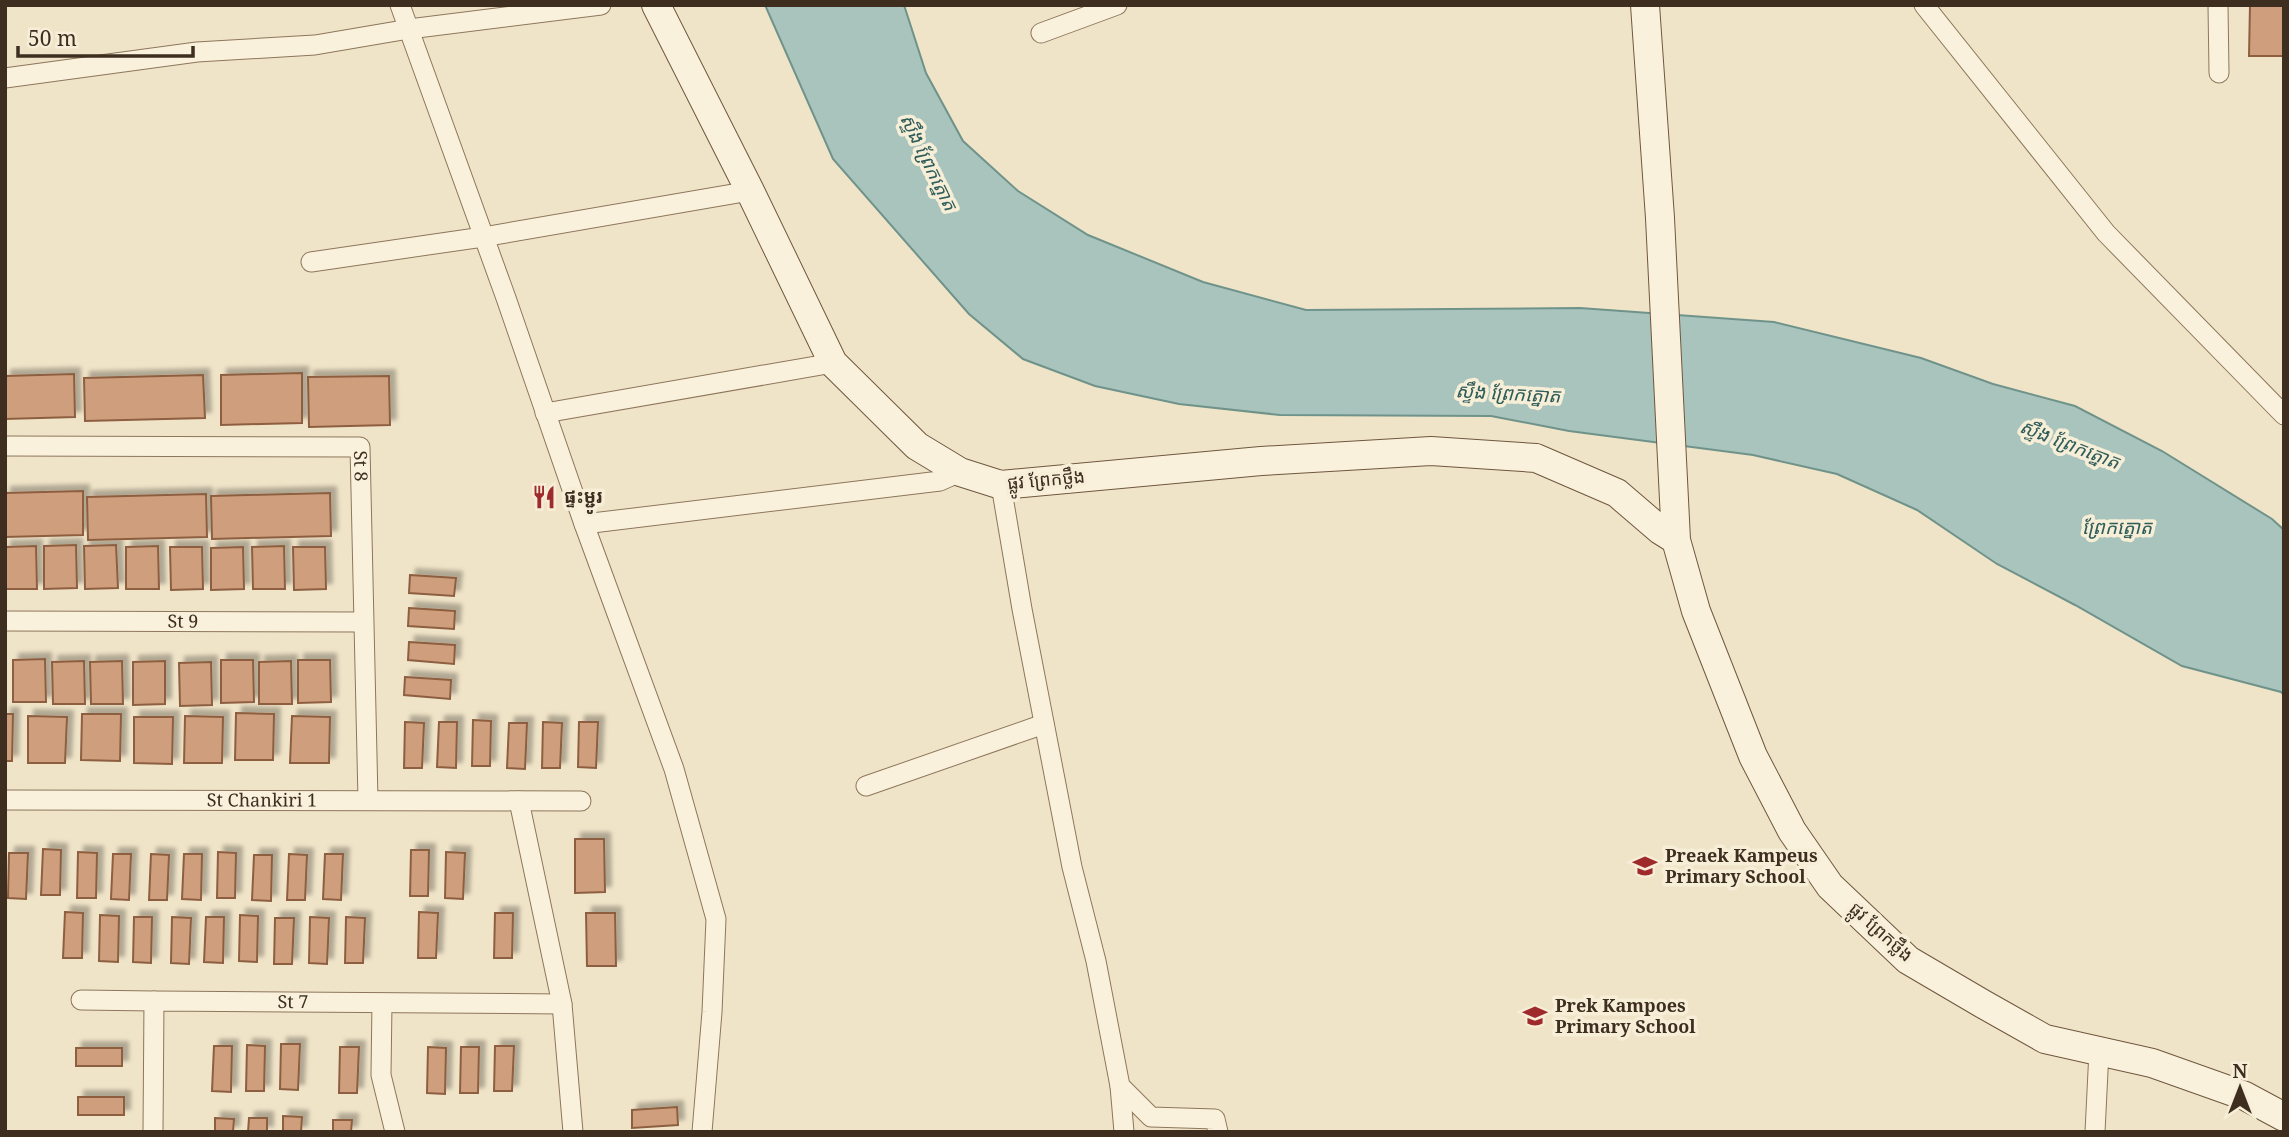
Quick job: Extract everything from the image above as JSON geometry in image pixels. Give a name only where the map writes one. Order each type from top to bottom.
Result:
[{"type":"street","points":[[400,5],[674,769],[716,919],[712,1012],[702,1132]]},
{"type":"street","points":[[5,78],[197,52],[315,45],[409,29],[601,5]]},
{"type":"street","name":"ផ្លូវ ព្រែកថ្លឹង","points":[[656,5],[833,363],[917,446],[960,472],[1001,485],[1261,461],[1432,451],[1536,458],[1617,493],[1660,530],[1676,540]]},
{"type":"street","points":[[1041,33],[1117,5]]},
{"type":"street","name":"ផ្លូវ ព្រែកថ្លឹង","points":[[1645,5],[1660,218],[1676,540],[1696,611],[1753,756],[1792,831],[1830,886],[1908,960],[2045,1038],[2164,1067],[2245,1096],[2284,1117]]},
{"type":"street","points":[[1924,5],[2106,233],[2284,415]]},
{"type":"street","points":[[2218,5],[2219,73]]},
{"type":"street","points":[[311,262],[483,237],[750,191]]},
{"type":"street","points":[[545,413],[833,363]]},
{"type":"street","name":"St 8","points":[[5,446],[360,447],[368,800]]},
{"type":"street","points":[[584,524],[940,481],[960,472]]},
{"type":"street","points":[[1001,485],[1072,867],[1096,961],[1120,1086],[1124,1132]]},
{"type":"street","name":"St 9","points":[[5,621],[363,622]]},
{"type":"street","points":[[866,786],[1044,724]]},
{"type":"street","name":"St Chankiri 1","points":[[5,800],[581,801]]},
{"type":"street","points":[[519,801],[562,1004],[573,1132]]},
{"type":"street","name":"St 7","points":[[81,1000],[562,1004]]},
{"type":"street","points":[[153,1132],[154,1001]]},
{"type":"street","points":[[382,1003],[380,1075],[395,1132]]},
{"type":"street","points":[[2095,1132],[2099,1051]]},
{"type":"street","points":[[1120,1086],[1151,1117],[1214,1119],[1218,1132]]},
{"type":"water","name":"ព្រែកត្នោត","points":[[765,5],[904,5],[926,73],[963,141],[1018,191],[1088,235],[1203,282],[1306,310],[1580,308],[1774,322],[1921,358],[1993,384],[2075,406],[2162,451],[2272,519],[2284,530],[2284,695],[2182,666],[1997,564],[1917,510],[1837,474],[1753,455],[1569,431],[1491,416],[1280,415],[1179,404],[1095,386],[1023,359],[969,314],[833,159]]},
{"type":"building","points":[[2250,5],[2284,5],[2284,56],[2249,56]]},
{"type":"building","points":[[302,373],[302,423],[221,425],[221,375]]},
{"type":"building","points":[[74,374],[75,417],[5,419],[5,376]]},
{"type":"building","points":[[203,375],[205,418],[85,421],[84,378]]},
{"type":"building","points":[[389,376],[390,425],[309,427],[308,377]]},
{"type":"building","points":[[83,491],[83,535],[5,537],[5,493]]},
{"type":"building","points":[[330,493],[331,536],[212,539],[211,496]]},
{"type":"building","points":[[206,494],[207,537],[88,540],[87,497]]},
{"type":"building","points":[[76,545],[77,588],[44,589],[44,546]]},
{"type":"building","points":[[116,545],[118,588],[85,589],[84,546]]},
{"type":"building","points":[[36,546],[37,589],[5,589],[5,547]]},
{"type":"building","points":[[158,546],[159,589],[126,589],[126,547]]},
{"type":"building","points":[[284,546],[285,589],[253,589],[252,547]]},
{"type":"building","points":[[170,547],[202,547],[203,589],[171,590]]},
{"type":"building","points":[[243,547],[244,589],[211,590],[211,548]]},
{"type":"building","points":[[293,547],[325,547],[326,589],[294,590]]},
{"type":"building","points":[[410,575],[456,578],[454,596],[409,593]]},
{"type":"building","points":[[409,608],[455,611],[454,629],[408,626]]},
{"type":"building","points":[[409,642],[455,645],[454,664],[408,660]]},
{"type":"building","points":[[45,659],[46,702],[13,702],[13,660]]},
{"type":"building","points":[[221,660],[253,660],[254,702],[221,703]]},
{"type":"building","points":[[298,660],[330,660],[331,702],[298,703]]},
{"type":"building","points":[[84,661],[85,704],[53,704],[52,662]]},
{"type":"building","points":[[122,661],[123,704],[91,704],[90,662]]},
{"type":"building","points":[[165,661],[165,704],[133,705],[133,662]]},
{"type":"building","points":[[291,661],[292,704],[259,704],[259,662]]},
{"type":"building","points":[[211,662],[212,705],[180,706],[179,663]]},
{"type":"building","points":[[405,677],[451,680],[450,699],[404,695]]},
{"type":"building","points":[[236,713],[274,714],[273,760],[235,760]]},
{"type":"building","points":[[5,714],[13,714],[12,761],[5,761]]},
{"type":"building","points":[[82,714],[121,714],[120,761],[81,760]]},
{"type":"building","points":[[28,716],[67,717],[65,763],[28,763]]},
{"type":"building","points":[[185,716],[223,717],[222,763],[184,763]]},
{"type":"building","points":[[292,716],[330,717],[329,763],[290,763]]},
{"type":"building","points":[[134,717],[173,717],[172,764],[134,763]]},
{"type":"building","points":[[473,720],[491,721],[490,766],[472,766]]},
{"type":"building","points":[[405,722],[424,723],[422,768],[404,768]]},
{"type":"building","points":[[439,722],[457,722],[456,768],[437,767]]},
{"type":"building","points":[[543,722],[562,723],[560,768],[542,768]]},
{"type":"building","points":[[579,722],[598,722],[596,768],[578,767]]},
{"type":"building","points":[[509,723],[527,723],[525,769],[507,768]]},
{"type":"building","points":[[575,839],[604,839],[605,892],[575,893]]},
{"type":"building","points":[[43,849],[61,850],[60,895],[41,895]]},
{"type":"building","points":[[411,850],[429,850],[428,896],[410,896]]},
{"type":"building","points":[[78,852],[97,853],[96,898],[77,898]]},
{"type":"building","points":[[218,852],[236,853],[235,898],[217,898]]},
{"type":"building","points":[[446,852],[465,853],[463,899],[445,898]]},
{"type":"building","points":[[9,853],[28,853],[26,899],[8,898]]},
{"type":"building","points":[[113,854],[131,854],[129,900],[111,899]]},
{"type":"building","points":[[151,854],[169,855],[167,900],[149,900]]},
{"type":"building","points":[[184,854],[202,854],[201,900],[182,899]]},
{"type":"building","points":[[289,854],[307,855],[305,900],[287,900]]},
{"type":"building","points":[[325,854],[343,854],[341,900],[323,899]]},
{"type":"building","points":[[254,855],[272,855],[271,901],[252,900]]},
{"type":"building","points":[[65,912],[83,913],[82,958],[63,958]]},
{"type":"building","points":[[419,912],[438,913],[436,958],[418,958]]},
{"type":"building","points":[[495,913],[513,913],[512,958],[494,958]]},
{"type":"building","points":[[586,913],[615,913],[616,966],[587,966]]},
{"type":"building","points":[[100,915],[119,916],[118,962],[99,961]]},
{"type":"building","points":[[240,915],[258,916],[257,962],[239,961]]},
{"type":"building","points":[[134,917],[152,917],[151,963],[133,962]]},
{"type":"building","points":[[172,917],[191,918],[189,964],[171,963]]},
{"type":"building","points":[[206,917],[224,917],[223,963],[204,962]]},
{"type":"building","points":[[310,917],[329,918],[327,964],[309,963]]},
{"type":"building","points":[[346,917],[365,918],[363,963],[345,963]]},
{"type":"building","points":[[275,918],[294,918],[292,964],[274,964]]},
{"type":"building","points":[[281,1044],[300,1044],[298,1090],[280,1089]]},
{"type":"building","points":[[247,1045],[265,1046],[264,1091],[246,1091]]},
{"type":"building","points":[[214,1046],[232,1046],[231,1092],[212,1091]]},
{"type":"building","points":[[495,1046],[514,1046],[512,1091],[494,1091]]},
{"type":"building","points":[[340,1047],[359,1047],[357,1093],[339,1093]]},
{"type":"building","points":[[428,1047],[446,1048],[445,1094],[427,1093]]},
{"type":"building","points":[[461,1047],[479,1047],[478,1093],[460,1093]]},
{"type":"building","points":[[76,1048],[122,1048],[122,1066],[76,1066]]},
{"type":"building","points":[[78,1097],[124,1097],[124,1115],[78,1115]]},
{"type":"building","points":[[677,1107],[678,1125],[632,1128],[632,1110]]},
{"type":"building","points":[[283,1116],[302,1117],[301,1132],[283,1132]]},
{"type":"building","points":[[215,1118],[234,1119],[233,1132],[215,1132]]},
{"type":"building","points":[[249,1118],[267,1118],[267,1132],[248,1132]]},
{"type":"building","points":[[333,1120],[352,1120],[351,1132],[333,1132]]},
{"type":"place","name":"ផ្ទះម្ជូរ","points":[[544,497]]},
{"type":"place","name":"Preaek Kampeus Primary School","points":[[1645,866]]},
{"type":"place","name":"Prek Kampoes Primary School","points":[[1535,1016]]},
{"type":"water label","name":"ស្ទឹង ព្រែកត្នោត","points":[[929,162]]},
{"type":"water label","name":"ស្ទឹង ព្រែកត្នោត","points":[[1508,393]]},
{"type":"water label","name":"ស្ទឹង ព្រែកត្នោត","points":[[2070,444]]}]
